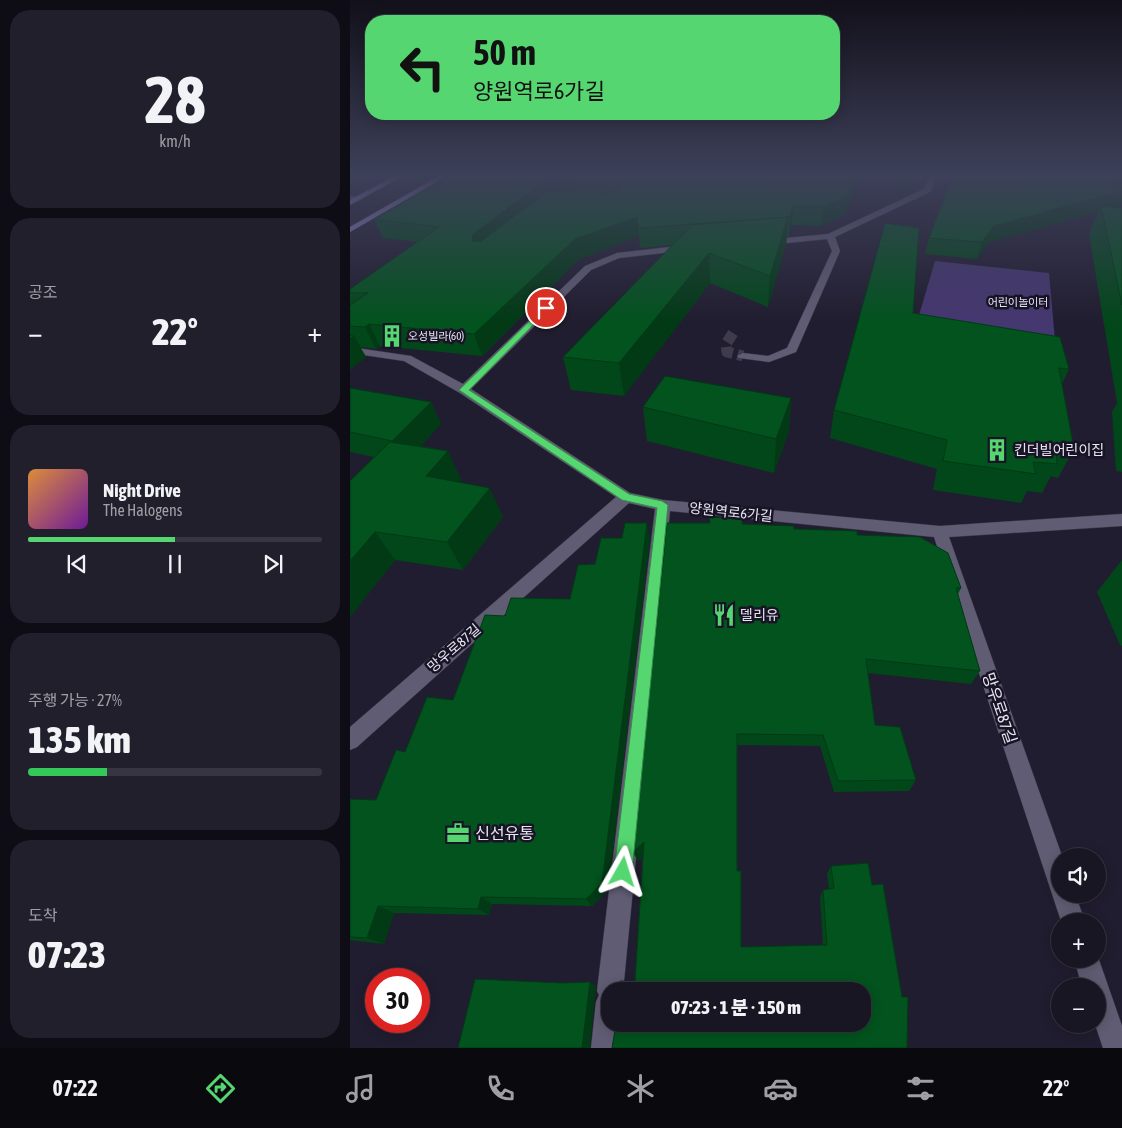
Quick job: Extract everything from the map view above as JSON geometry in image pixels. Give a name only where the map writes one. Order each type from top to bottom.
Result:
[{"type":"street","points":[[758,242],[830,236],[853,225]]},
{"type":"street","points":[[743,356],[769,359],[792,350],[836,251],[830,236]]},
{"type":"street","points":[[464,390],[588,268],[617,256],[698,248]]},
{"type":"street","name":"양원역로6가길","points":[[350,350],[406,358],[464,390],[626,497],[662,505],[940,532],[1122,520]]},
{"type":"street","name":"망우로87길","points":[[350,740],[626,497]]},
{"type":"street","points":[[611,982],[662,505]]},
{"type":"street","name":"망우로87길","points":[[940,532],[1051,858]]},
{"type":"street","points":[[1106,1017],[1116,1048]]},
{"type":"street","points":[[604,1048],[606,1032]]},
{"type":"green space","name":"어린이놀이터","points":[[935,261],[1049,273],[1055,340],[917,322]]},
{"type":"building","points":[[422,225],[485,225],[473,234],[472,241],[481,241],[503,225],[615,225],[575,239],[474,334],[369,324],[365,327],[350,326],[350,305],[368,293],[350,293],[350,289],[439,227]]},
{"type":"building","points":[[638,225],[681,225],[638,228]]},
{"type":"building","points":[[692,225],[786,225],[770,276],[709,253],[619,363],[563,357]]},
{"type":"building","points":[[884,225],[919,228],[913,313],[1060,337],[1069,369],[1059,368],[1074,449],[1056,445],[1057,464],[1033,462],[1036,474],[943,461],[947,440],[834,410]]},
{"type":"building","points":[[934,225],[998,225],[994,226],[982,242],[929,238]]},
{"type":"building","points":[[1105,225],[1122,225],[1122,305]]},
{"type":"building","points":[[665,376],[791,398],[776,439],[643,407]]},
{"type":"building","points":[[350,388],[431,402],[392,441],[350,432]]},
{"type":"building","points":[[390,442],[448,451],[426,476],[490,488],[447,542],[375,532],[350,561],[350,481]]},
{"type":"building","points":[[709,517],[742,519],[742,524],[794,526],[794,529],[857,531],[857,535],[920,537],[948,553],[961,588],[956,588],[980,671],[866,659],[875,725],[900,727],[916,780],[838,781],[823,735],[737,734],[737,871],[741,871],[741,947],[827,945],[823,890],[834,888],[831,866],[868,863],[872,885],[883,884],[902,997],[908,997],[907,1048],[612,1048],[615,1032],[871,1032],[871,982],[620,982],[635,981],[644,842],[633,852],[667,523],[710,523]]},
{"type":"building","points":[[625,523],[647,523],[602,883],[586,899],[481,897],[478,909],[378,906],[367,938],[350,937],[350,799],[376,800],[396,750],[405,752],[427,697],[453,700],[485,615],[505,616],[511,598],[570,599],[578,565],[595,564],[601,538],[622,538]]},
{"type":"building","points":[[475,979],[563,983],[590,982],[582,1048],[458,1048]]},
{"type":"tunnel","points":[[733,333],[726,344],[727,352],[743,356]]},
{"type":"place","name":"오성빌라(60)","points":[[392,336]]},
{"type":"place","name":"킨더빌어린이집","points":[[997,450]]},
{"type":"place","name":"델리유","points":[[724,615]]},
{"type":"place","name":"신선유통","points":[[458,833]]},
{"type":"route","points":[[546,308],[464,390],[626,497],[662,505],[623,872]]}]
